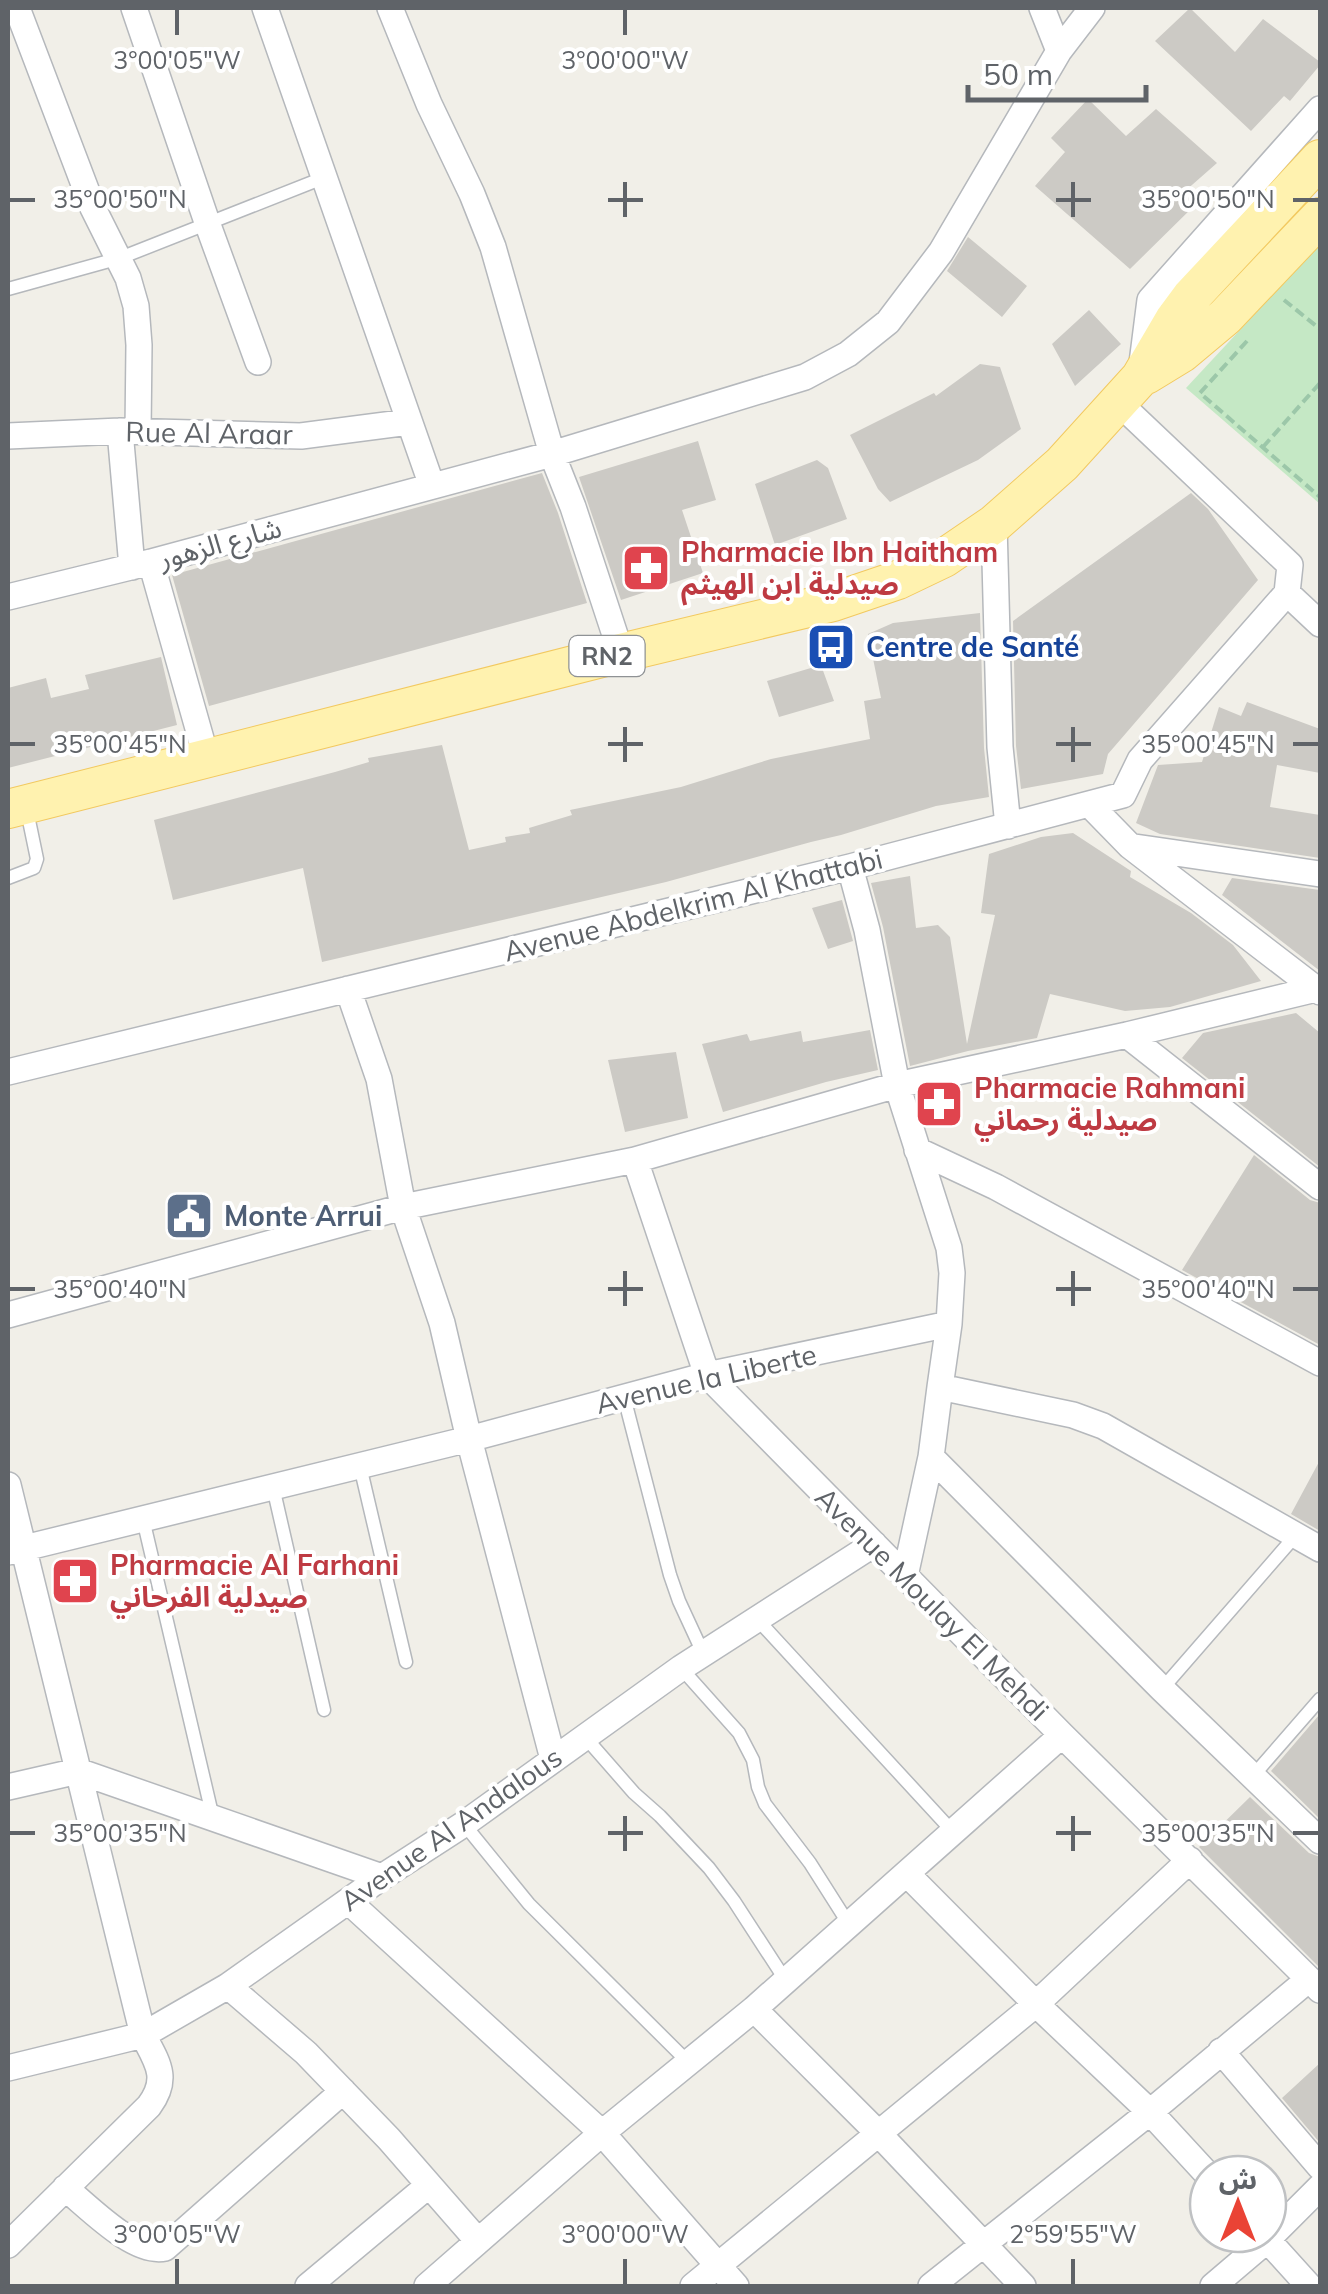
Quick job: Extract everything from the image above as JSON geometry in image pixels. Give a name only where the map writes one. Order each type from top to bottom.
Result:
[{"type":"main road","name":"RN2","points":[[16,807],[621,652],[834,602],[898,580],[944,558],[994,524],[1062,464],[1129,391],[1191,297],[1320,159]]},
{"type":"main road","name":"RN2","points":[[1129,391],[1226,317],[1320,217]]},
{"type":"street","points":[[17,8],[93,208],[120,258],[136,306],[139,345],[129,431],[141,564],[207,760]]},
{"type":"street","points":[[134,8],[258,362]]},
{"type":"street","points":[[265,8],[432,486]]},
{"type":"street","points":[[390,8],[493,247],[552,454],[621,652]]},
{"type":"street","points":[[1042,8],[1059,52]]},
{"type":"street","name":"شارع الزهور","points":[[8,597],[552,454],[806,377],[848,354],[888,322],[941,252],[1059,52],[1092,8]]},
{"type":"street","points":[[1320,108],[1150,300],[1129,391],[1290,566],[1287,592],[1320,624]]},
{"type":"street","name":"Rue Al Araar","points":[[8,436],[129,431],[300,436],[409,422]]},
{"type":"street","points":[[994,524],[1000,748],[1008,826]]},
{"type":"street","name":"Avenue Abdelkrim Al Khattabi","points":[[8,1072],[850,867],[1123,795],[1140,760],[1287,592]]},
{"type":"street","points":[[1090,805],[1130,846],[1318,990]]},
{"type":"street","points":[[1130,846],[1320,874]]},
{"type":"street","points":[[850,867],[867,930],[897,1084],[949,1248],[952,1273],[931,1457],[905,1576]]},
{"type":"street","points":[[348,988],[379,1079],[403,1207],[442,1323],[553,1759]]},
{"type":"street","points":[[8,1316],[403,1207],[635,1160],[897,1084],[1318,990]]},
{"type":"street","points":[[1127,1035],[1320,1187]]},
{"type":"street","points":[[917,1150],[996,1187],[1320,1363]]},
{"type":"street","name":"Avenue Moulay El Mehdi","points":[[635,1160],[707,1375],[1062,1736],[1315,1984]]},
{"type":"street","name":"Avenue la Liberte","points":[[15,1550],[469,1439],[707,1375],[948,1324]]},
{"type":"street","points":[[940,1387],[1089,1420],[1320,1550]]},
{"type":"street","points":[[931,1457],[1320,1841]]},
{"type":"street","points":[[8,1485],[15,1550],[78,1771],[144,2034],[161,2074],[156,2096],[149,2106],[8,2245]]},
{"type":"street","name":"Avenue Al Andalous","points":[[8,2068],[144,2034],[228,1986],[464,1824],[681,1668],[874,1544]]},
{"type":"street","points":[[439,2283],[478,2241],[602,2133],[754,2010],[1062,1736]]},
{"type":"street","points":[[8,1787],[78,1771],[382,1877]]},
{"type":"street","points":[[693,2286],[1036,2004],[1190,1860]]},
{"type":"street","points":[[908,1875],[1188,2154]]},
{"type":"street","points":[[348,1901],[602,2133],[736,2286]]},
{"type":"street","points":[[930,2286],[1221,2051],[1315,1984]]},
{"type":"street","points":[[228,1986],[306,2053],[389,2139],[478,2241]]},
{"type":"street","points":[[754,2010],[878,2132],[1023,2286]]},
{"type":"street","points":[[1221,2051],[1320,2167]]},
{"type":"street","points":[[66,2188],[139,2246],[165,2248],[343,2091]]},
{"type":"street","points":[[308,2286],[429,2185]]},
{"type":"street","points":[[1288,2216],[1320,2187]]},
{"type":"street","points":[[1214,2286],[1247,2254]]},
{"type":"street","points":[[1280,2254],[1310,2286]]},
{"type":"lane","points":[[8,289],[120,258],[324,178]]},
{"type":"lane","points":[[8,878],[34,868],[37,859],[16,807]]},
{"type":"lane","points":[[624,1397],[670,1576],[704,1654]]},
{"type":"lane","points":[[360,1466],[406,1662]]},
{"type":"lane","points":[[273,1487],[324,1710]]},
{"type":"lane","points":[[143,1518],[213,1818]]},
{"type":"lane","points":[[1162,1689],[1296,1536]]},
{"type":"lane","points":[[757,1619],[954,1833]]},
{"type":"lane","points":[[681,1668],[739,1734],[753,1760],[765,1804],[810,1863],[850,1926]]},
{"type":"lane","points":[[1254,1776],[1320,1699]]},
{"type":"lane","points":[[585,1737],[708,1868],[786,1982]]},
{"type":"lane","points":[[464,1824],[529,1904],[690,2064]]},
{"type":"path","points":[[1284,300],[1320,330]]},
{"type":"path","points":[[1263,447],[1320,383]]},
{"type":"path","points":[[1200,392],[1320,498]]},
{"type":"green space","points":[[1320,244],[1320,504],[1186,388]]},
{"type":"building","points":[[1190,8],[1235,52],[1263,19],[1320,65],[1290,101],[1284,96],[1251,131],[1155,41]]},
{"type":"building","points":[[1088,99],[1126,136],[1156,109],[1217,163],[1184,192],[1197,203],[1130,269],[1035,186],[1065,152],[1051,138]]},
{"type":"building","points":[[968,237],[1027,286],[1002,317],[947,271]]},
{"type":"building","points":[[1089,310],[1121,344],[1075,386],[1052,344]]},
{"type":"building","points":[[980,364],[1000,367],[1021,429],[978,460],[890,502],[878,489],[850,435],[934,393],[936,396]]},
{"type":"building","points":[[698,441],[716,500],[682,510],[703,573],[621,600],[579,477]]},
{"type":"building","points":[[817,460],[828,468],[847,519],[775,545],[755,484]]},
{"type":"building","points":[[542,473],[587,603],[209,706],[172,575]]},
{"type":"building","points":[[1191,493],[1208,509],[1258,580],[1108,754],[1103,774],[1021,789],[1013,621]]},
{"type":"building","points":[[980,613],[989,797],[936,806],[666,882],[322,962],[303,868],[173,900],[154,820],[335,772],[369,762],[368,758],[442,745],[469,850],[530,833],[529,828],[572,815],[570,810],[681,787],[771,759],[870,739],[864,701],[881,698],[868,634],[893,623]]},
{"type":"building","points":[[161,657],[177,725],[8,768],[8,688],[46,678],[51,698],[89,689],[85,675]]},
{"type":"building","points":[[821,665],[834,701],[779,717],[767,681]]},
{"type":"building","points":[[1247,702],[1320,729],[1320,773],[1277,765],[1270,807],[1320,815],[1320,858],[1160,834],[1136,823],[1158,765],[1202,762],[1219,707],[1241,716]]},
{"type":"building","points":[[1073,833],[1131,871],[1130,877],[1191,913],[1233,945],[1261,981],[1170,1007],[1125,1011],[1050,994],[1037,1038],[910,1066],[871,883],[910,876],[916,928],[938,925],[950,937],[967,1044],[995,915],[981,913],[989,854],[1041,837]]},
{"type":"building","points":[[1232,878],[1320,890],[1320,971],[1222,895]]},
{"type":"building","points":[[842,900],[853,941],[828,949],[812,908]]},
{"type":"building","points":[[1296,1013],[1320,1033],[1320,1167],[1182,1058],[1203,1033]]},
{"type":"building","points":[[870,1030],[878,1070],[723,1112],[702,1044],[747,1034],[750,1041],[801,1031],[803,1042]]},
{"type":"building","points":[[676,1052],[688,1118],[625,1132],[608,1060]]},
{"type":"building","points":[[1254,1155],[1310,1200],[1320,1203],[1320,1345],[1182,1270]]},
{"type":"building","points":[[1320,1460],[1320,1531],[1291,1514]]},
{"type":"building","points":[[1320,1714],[1320,1819],[1271,1771]]},
{"type":"building","points":[[1250,1797],[1309,1853],[1320,1857],[1320,1968],[1199,1847]]},
{"type":"building","points":[[1320,2063],[1320,2143],[1282,2098]]},
{"type":"place","name":"Pharmacie Ibn Haitham صيدلية ابن الهيثم","points":[[646,568]]},
{"type":"place","name":"Centre de Santé","points":[[831,647]]},
{"type":"place","name":"Pharmacie Rahmani صيدلية رحماني","points":[[939,1104]]},
{"type":"place","name":"Monte Arrui","points":[[189,1216]]},
{"type":"place","name":"Pharmacie Al Farhani صيدلية الفرحاني","points":[[75,1581]]}]
